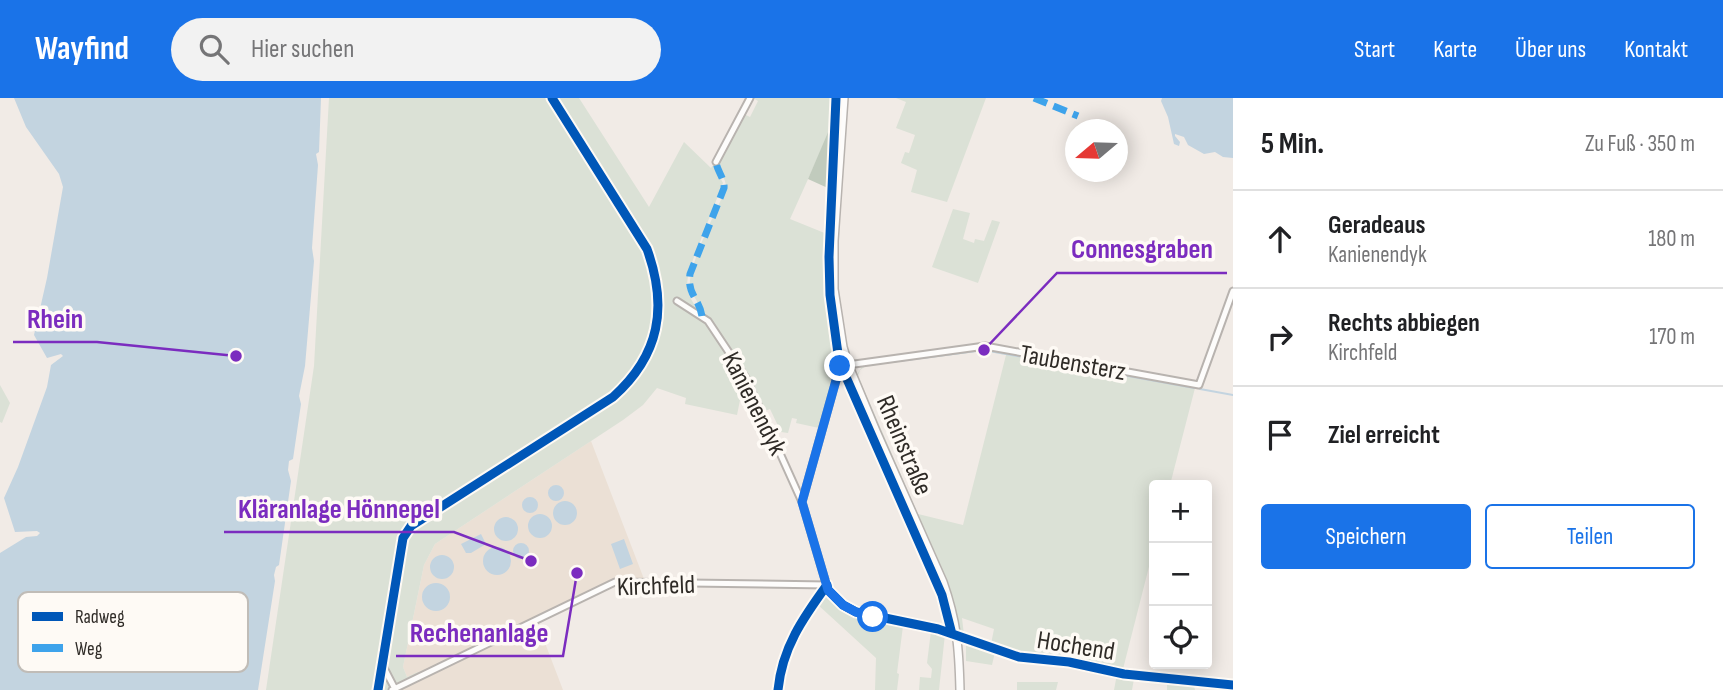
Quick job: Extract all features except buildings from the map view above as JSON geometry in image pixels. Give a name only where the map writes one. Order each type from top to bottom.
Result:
[{"type":"main road","name":"Rheinstraße","points":[[844,98],[834,241],[838,323],[848,364],[943,582],[954,615],[958,636],[960,690]]},
{"type":"street","points":[[716,162],[750,98]]},
{"type":"street","name":"Taubensterz","points":[[848,364],[985,346],[1199,385],[1233,290]]},
{"type":"street","name":"Kanienendyk","points":[[677,301],[708,321],[759,404],[802,502],[828,590],[843,605],[856,612],[938,629],[958,636]]},
{"type":"street","points":[[802,502],[837,370],[848,364]]},
{"type":"street","name":"Kirchfeld","points":[[393,689],[615,582],[827,585]]},
{"type":"street","points":[[778,690],[788,644],[827,585]]},
{"type":"street","name":"Hochend","points":[[958,636],[1020,657],[1069,662],[1124,674],[1233,685]]},
{"type":"street","points":[[382,664],[393,689]]},
{"type":"shaded area","points":[[329,98],[579,98],[649,207],[684,142],[711,168],[715,162],[715,168],[723,183],[689,270],[687,287],[692,300],[744,380],[737,415],[685,404],[686,398],[657,388],[643,405],[623,420],[435,544],[424,565],[403,667],[407,677],[418,672],[421,679],[401,690],[266,690],[314,366]]},
{"type":"shaded area","points":[[753,98],[842,98],[833,207],[829,208],[832,126],[790,219],[827,234],[828,214],[832,217],[831,236],[827,235],[828,300],[836,361],[819,428],[796,423],[797,419],[792,418],[788,433],[781,432],[770,409],[765,411],[732,352],[695,298],[690,285],[698,252],[726,189],[718,162],[744,114],[750,117],[758,101]]},
{"type":"shaded area","points":[[896,98],[986,98],[947,202],[911,192],[917,170],[901,163],[905,152],[909,153],[915,135],[896,128],[906,102]]},
{"type":"shaded area","points":[[953,209],[970,213],[963,239],[974,243],[975,239],[984,241],[992,220],[1000,222],[978,283],[932,267]]},
{"type":"shaded area","points":[[984,349],[1195,388],[1171,480],[1149,480],[1149,567],[1123,669],[1019,654],[991,644],[994,629],[962,618],[964,635],[961,632],[949,590],[856,376],[863,365]],"holes":[[[984,351],[1006,355],[963,525],[918,514],[858,376],[860,370],[866,366]]]},
{"type":"shaded area","points":[[841,367],[845,368],[940,580],[950,606],[953,629],[949,629],[934,583],[839,370]]},
{"type":"shaded area","points":[[0,385],[10,403],[2,423],[0,422]]},
{"type":"shaded area","points":[[591,441],[644,579],[615,579],[420,675],[407,677],[403,667],[424,565],[435,544]]},
{"type":"shaded area","points":[[826,591],[840,609],[873,621],[903,626],[897,690],[875,690],[876,658],[817,604]]},
{"type":"shaded area","points":[[537,622],[563,690],[401,690],[407,686]]},
{"type":"shaded area","points":[[931,631],[945,634],[939,690],[919,690],[920,677],[931,678],[932,669],[927,663]]},
{"type":"shaded area","points":[[966,641],[995,652],[992,665],[966,661]]},
{"type":"shaded area","points":[[1117,674],[1149,678],[1150,681],[1134,679],[1132,690],[1114,690]]},
{"type":"shaded area","points":[[1154,681],[1193,682],[1195,690],[1167,690],[1167,683]]},
{"type":"shaded area","points":[[1017,682],[1058,682],[1056,690],[1017,690]]},
{"type":"green space","points":[[832,123],[830,189],[808,179]]},
{"type":"water","points":[[14,98],[321,98],[319,152],[316,154],[318,165],[312,248],[314,261],[305,366],[299,396],[301,404],[293,459],[289,461],[291,481],[279,565],[274,575],[258,690],[0,690],[0,553],[26,537],[40,533],[15,532],[4,498],[47,387],[51,365],[63,356],[61,354],[47,358],[34,335],[63,187],[59,174],[26,127]]},
{"type":"water","points":[[1162,98],[1233,98],[1233,158],[1223,157],[1215,152],[1204,154],[1188,145],[1184,137],[1175,134],[1180,142],[1179,146],[1174,144]]},
{"type":"water","points":[[553,485],[559,485],[564,493],[562,499],[553,501],[548,496],[548,490]]},
{"type":"water","points":[[527,497],[533,497],[538,505],[536,511],[527,513],[522,508],[522,502]]},
{"type":"water","points":[[565,501],[574,504],[577,513],[574,522],[565,525],[556,522],[553,513],[556,504]]},
{"type":"water","points":[[540,514],[548,518],[552,526],[548,534],[540,538],[532,534],[528,526],[532,518]]},
{"type":"water","points":[[506,517],[514,521],[518,529],[514,537],[506,541],[498,537],[494,529],[498,521]]},
{"type":"water","points":[[481,534],[486,544],[466,553],[461,544]]},
{"type":"water","points":[[624,539],[633,564],[620,569],[611,544]]},
{"type":"water","points":[[518,543],[524,543],[529,551],[527,557],[518,559],[513,554],[513,548]]},
{"type":"water","points":[[497,547],[507,551],[511,561],[507,571],[497,575],[487,571],[483,561],[487,551]]},
{"type":"water","points":[[442,555],[451,558],[454,567],[451,576],[442,579],[433,576],[430,567],[433,558]]},
{"type":"water","points":[[436,583],[446,587],[450,597],[446,607],[436,611],[426,607],[422,597],[426,587]]},
{"type":"waterway","points":[[867,365],[984,350],[1194,388]]},
{"type":"waterway","points":[[1200,389],[1233,395]]},
{"type":"marked path","points":[[1034,98],[1078,116]]},
{"type":"marked path","points":[[702,316],[690,287],[690,274],[724,188],[716,162]]},
{"type":"cycle path","points":[[378,690],[403,538],[411,526],[613,397],[641,364],[656,329],[657,291],[647,249],[552,98]]},
{"type":"cycle path","points":[[836,98],[829,257],[830,295],[839,361],[942,595],[952,634]]},
{"type":"cycle path","points":[[778,690],[789,647],[827,585],[828,590],[843,605],[856,612],[938,629],[1019,657],[1069,662],[1124,674],[1233,685]]},
{"type":"place","name":"Connesgraben","points":[[984,350]]},
{"type":"place","name":"Rhein","points":[[236,356]]},
{"type":"place","name":"Kläranlage Hönnepel","points":[[531,561]]},
{"type":"place","name":"Rechenanlage","points":[[577,573]]},
{"type":"route","points":[[840,366],[802,502],[828,590],[843,605],[873,617]]}]
